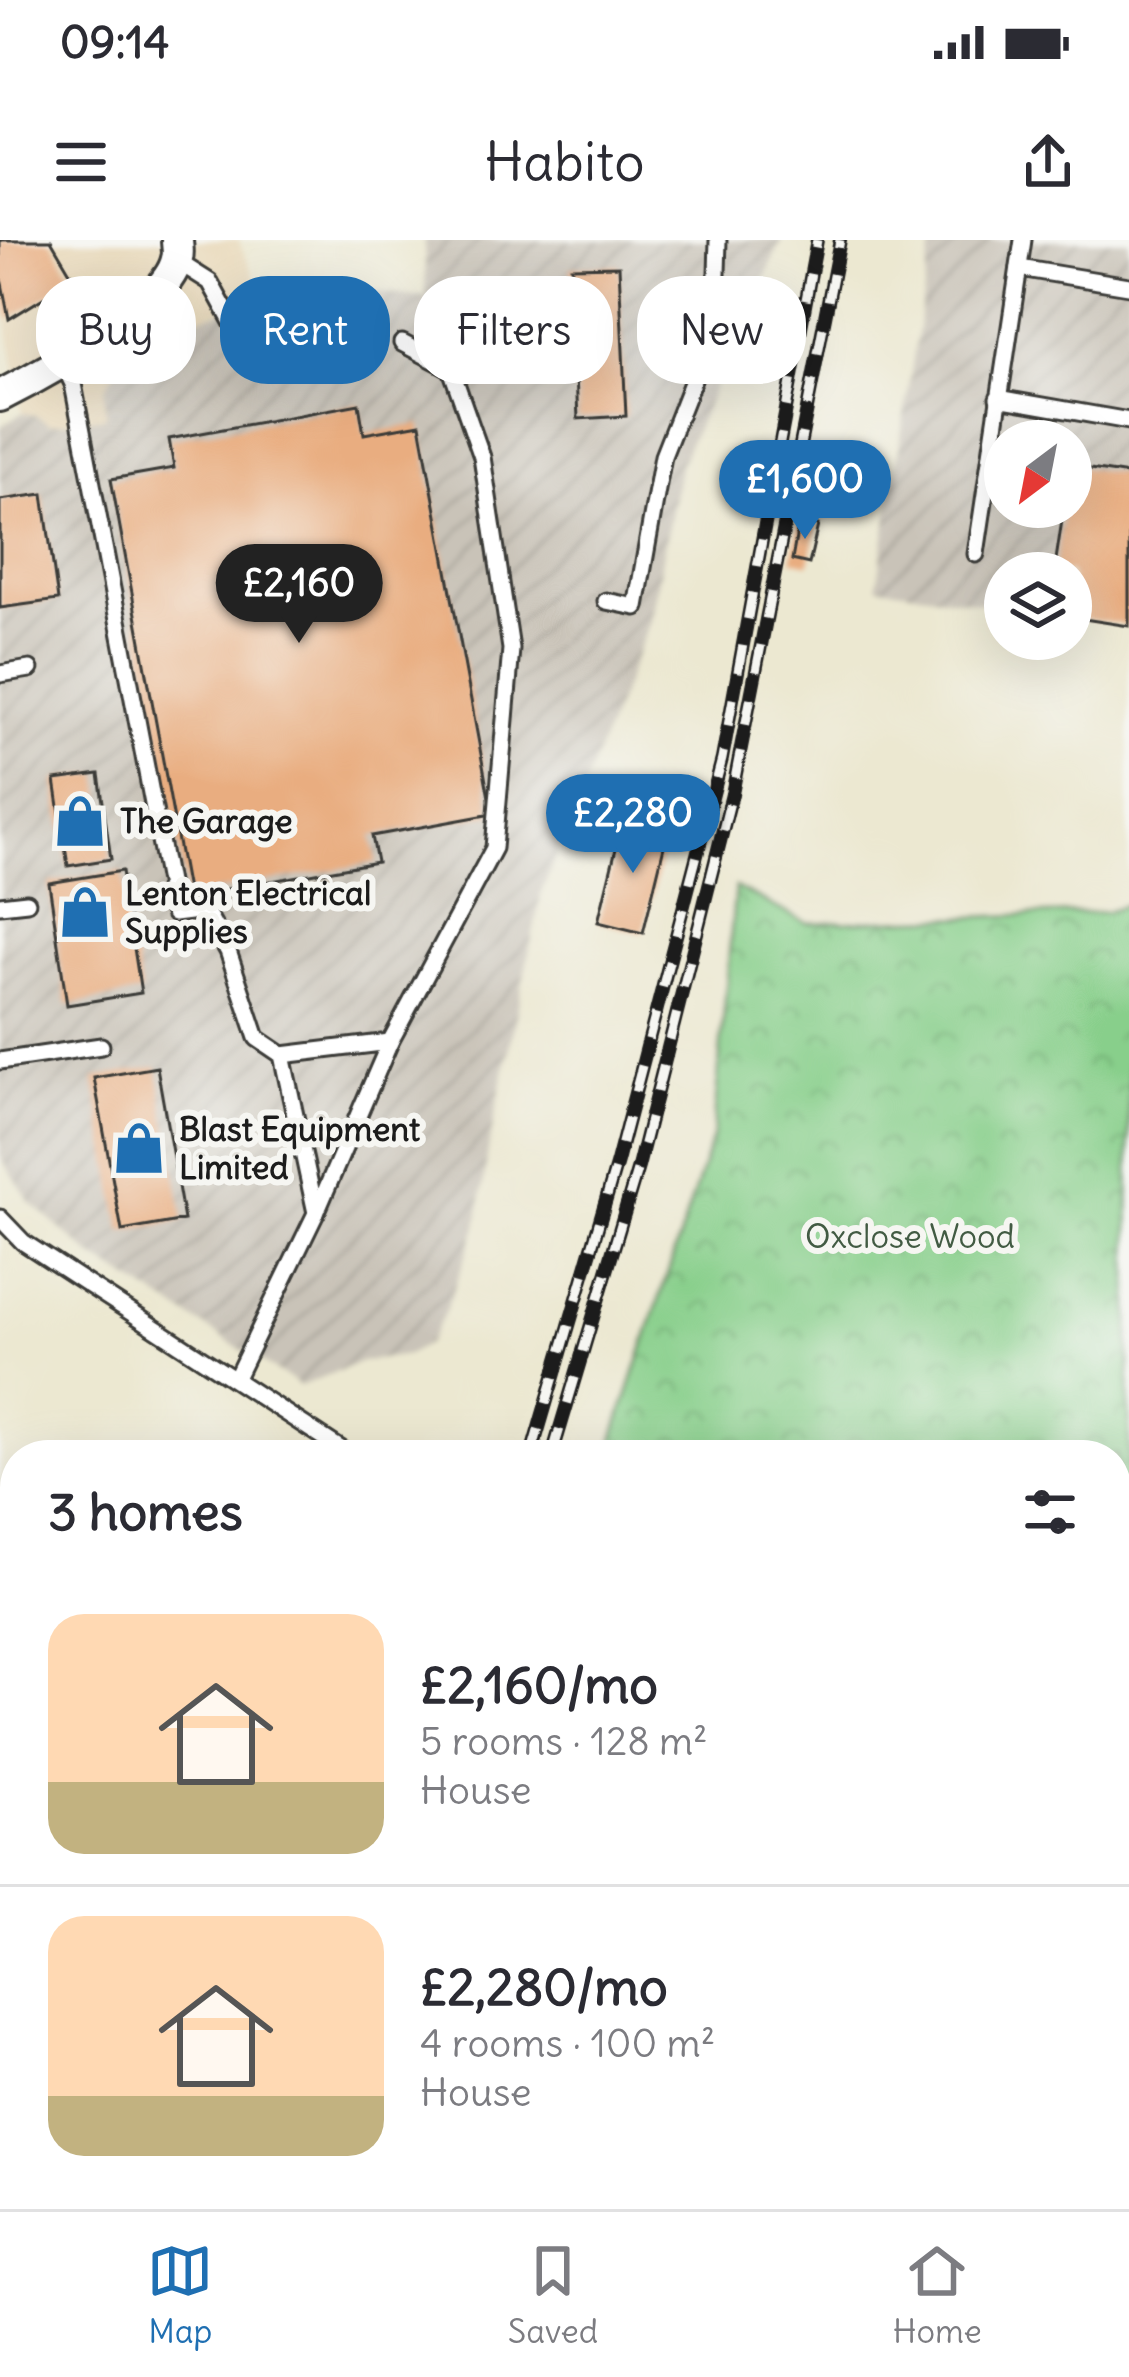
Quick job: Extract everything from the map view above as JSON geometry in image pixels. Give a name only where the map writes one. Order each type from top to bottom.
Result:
[{"type":"street","points":[[0,396],[36,376]]},
{"type":"lane","points":[[606,601],[636,608],[663,456],[702,357],[716,306],[718,240]]},
{"type":"lane","points":[[976,554],[1023,240]]},
{"type":"lane","points":[[177,250],[210,282],[220,300]]},
{"type":"lane","points":[[1019,268],[1129,286]]},
{"type":"lane","points":[[236,1378],[316,1213],[390,1042],[494,848],[511,649],[482,458],[451,369],[401,343]]},
{"type":"lane","points":[[73,384],[174,914],[205,910],[228,951],[257,1038],[282,1055],[390,1042]]},
{"type":"lane","points":[[998,398],[1129,421]]},
{"type":"lane","points":[[0,674],[30,669]]},
{"type":"lane","points":[[0,905],[27,902]]},
{"type":"lane","points":[[0,1061],[101,1046]]},
{"type":"lane","points":[[282,1055],[316,1213]]},
{"type":"lane","points":[[0,1218],[23,1242],[328,1440]]},
{"type":"shaded area","points":[[0,240],[238,240],[254,276],[220,276],[220,311],[196,318],[196,276],[36,276],[36,384],[109,384],[106,417],[48,424],[36,415],[22,413],[0,279]]},
{"type":"shaded area","points":[[424,240],[782,240],[766,276],[637,276],[637,384],[716,384],[680,463],[650,621],[542,890],[489,1145],[477,1227],[428,1343],[407,1355],[361,1362],[300,1386],[92,1256],[31,1203],[0,1157],[0,427],[22,413],[49,424],[106,417],[108,384],[196,384],[196,318],[220,312],[220,384],[390,384],[390,293],[414,296],[414,384],[613,384],[613,276],[425,276]]},
{"type":"shaded area","points":[[932,240],[1129,240],[1129,626],[1092,620],[1092,552],[984,552],[984,603],[877,586]]},
{"type":"green space","name":"Oxclose Wood","points":[[735,887],[807,923],[1107,912],[1129,903],[1129,1440],[613,1440],[713,1135]]},
{"type":"building","points":[[0,240],[51,240],[72,276],[36,276],[36,302],[9,319],[0,273]]},
{"type":"building","points":[[619,266],[626,416],[578,419],[576,384],[613,384],[613,276],[571,276],[571,267]]},
{"type":"building","points":[[359,404],[364,434],[420,424],[492,814],[372,836],[377,862],[188,896],[111,479],[174,468],[169,439]]},
{"type":"building","points":[[1092,469],[1129,475],[1129,626],[1092,620],[1092,552],[1057,552],[1061,528],[1092,528]]},
{"type":"building","points":[[43,494],[58,600],[0,608],[0,500]]},
{"type":"building","points":[[799,520],[818,525],[809,564],[792,560]]},
{"type":"building","points":[[99,774],[111,859],[68,866],[55,780]]},
{"type":"building","points":[[623,820],[668,830],[643,933],[598,922]]},
{"type":"building","points":[[122,871],[141,993],[67,1005],[49,883]]},
{"type":"building","points":[[157,1067],[184,1220],[122,1231],[94,1078]]},
{"type":"railway","points":[[535,1440],[617,1162],[722,759],[817,240]]},
{"type":"railway","points":[[556,1440],[638,1167],[732,794],[840,240]]},
{"type":"place","name":"The Garage","points":[[80,821]]},
{"type":"place","name":"Lenton Electrical Supplies","points":[[85,912]]},
{"type":"place","name":"Blast Equipment Limited","points":[[139,1148]]}]
